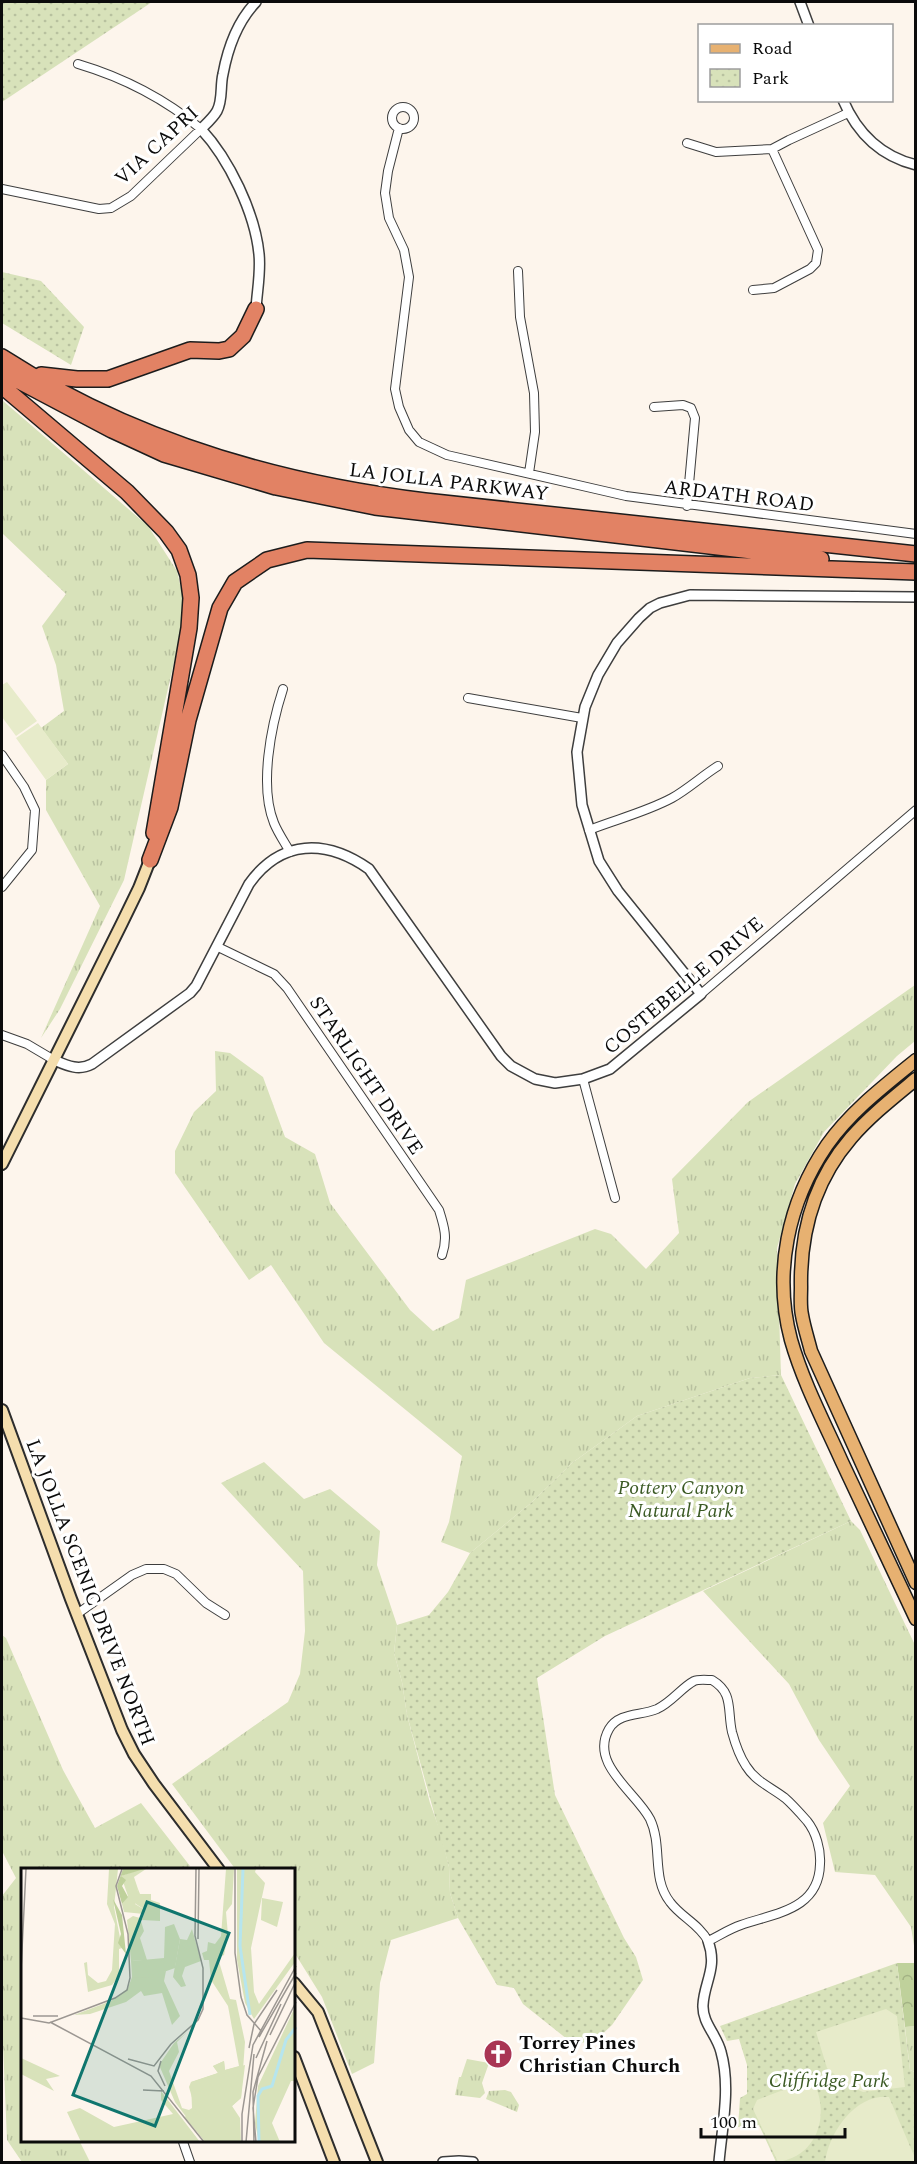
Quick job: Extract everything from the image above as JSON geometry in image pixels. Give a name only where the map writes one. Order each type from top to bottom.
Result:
[{"type":"highway","points":[[29,375],[60,379],[108,379],[190,350],[219,351],[237,344],[256,309]]},
{"type":"highway","name":"LA JOLLA PARKWAY","points":[[2,357],[29,375],[113,417],[192,449],[260,471],[345,490],[425,501],[915,554]]},
{"type":"highway","name":"LA JOLLA PARKWAY","points":[[2,372],[112,430],[164,454],[276,487],[375,507],[915,571]]},
{"type":"highway","points":[[2,386],[127,492],[166,532],[179,550],[188,575],[191,598],[189,628],[150,860]]},
{"type":"highway","points":[[150,860],[170,807],[188,720],[220,608],[236,582],[267,560],[308,550],[915,571]]},
{"type":"main road","points":[[2,1164],[140,888],[150,860]]},
{"type":"main road","points":[[915,1060],[865,1101],[841,1126],[827,1145],[800,1194],[789,1228],[783,1266],[786,1313],[796,1354],[813,1398],[915,1619]]},
{"type":"main road","points":[[915,1079],[874,1114],[850,1138],[837,1156],[811,1208],[800,1259],[802,1315],[811,1351],[915,1583]]},
{"type":"main road","name":"LA JOLLA SCENIC DRIVE NORTH","points":[[2,1410],[122,1730],[134,1754],[154,1784],[217,1868]]},
{"type":"main road","points":[[296,1985],[318,2012],[376,2163]]},
{"type":"main road","points":[[296,2061],[334,2163]]},
{"type":"street","name":"VIA CAPRI","points":[[2,189],[99,209],[111,208],[131,196],[217,111],[231,39],[246,13],[256,2]]},
{"type":"street","points":[[800,2],[808,24]]},
{"type":"street","points":[[78,64],[137,86],[174,107],[210,139],[232,174],[250,217],[259,252],[256,309]]},
{"type":"street","points":[[844,102],[854,124],[873,146],[897,159],[915,165]]},
{"type":"street","points":[[687,143],[716,152],[772,149],[848,113]]},
{"type":"street","name":"ARDATH ROAD","points":[[399,128],[388,171],[385,194],[389,218],[405,250],[409,277],[395,389],[399,407],[409,430],[419,442],[447,455],[626,496],[687,506],[915,534]]},
{"type":"street","points":[[753,290],[774,288],[810,269],[817,260],[818,250],[772,149]]},
{"type":"street","points":[[518,271],[520,317],[534,393],[534,432],[528,473]]},
{"type":"street","points":[[654,407],[684,405],[691,408],[695,418],[687,506]]},
{"type":"street","points":[[701,994],[618,891],[599,861],[582,805],[577,752],[582,718],[598,675],[617,643],[650,608],[690,595],[915,597]]},
{"type":"street","points":[[2,1035],[27,1044],[54,1060],[84,1068],[92,1065],[190,993],[196,986],[249,884],[260,869],[278,856],[290,852],[274,822],[269,801],[268,760],[274,715],[283,689]]},
{"type":"street","points":[[468,698],[582,718]]},
{"type":"street","points":[[2,755],[24,787],[35,810],[32,850],[2,887]]},
{"type":"street","points":[[589,830],[648,810],[666,801],[718,766]]},
{"type":"street","name":"COSTEBELLE DRIVE","points":[[290,852],[316,848],[334,850],[351,857],[369,869],[501,1056],[511,1066],[535,1079],[555,1083],[583,1079],[610,1069],[915,810]]},
{"type":"street","name":"STARLIGHT DRIVE","points":[[218,947],[274,974],[287,988],[439,1210],[446,1233],[442,1255]]},
{"type":"street","points":[[583,1079],[615,1198]]},
{"type":"street","points":[[77,1614],[132,1575],[146,1569],[164,1569],[176,1574],[206,1603],[225,1615]]},
{"type":"street","points":[[708,1941],[738,1926],[789,1910],[802,1903],[810,1894],[820,1873],[820,1852],[808,1823],[784,1798],[758,1781],[746,1765],[732,1733],[727,1694],[720,1685],[712,1680],[694,1681],[671,1701],[656,1709],[618,1719],[608,1730],[604,1749],[609,1768],[642,1806],[650,1821],[657,1844],[658,1879],[670,1902],[704,1933],[711,1949],[711,1975],[703,2003],[704,2018],[721,2049],[726,2077],[719,2163]]},
{"type":"street","points":[[183,2143],[190,2163]]},
{"type":"street","points":[[442,2163],[459,2161],[473,2163]]},
{"type":"green space","points":[[2,2],[152,2],[2,102]]},
{"type":"green space","points":[[2,272],[41,281],[84,327],[71,365],[2,323]]},
{"type":"green space","points":[[2,400],[148,526],[177,571],[186,610],[124,880],[60,1009],[41,1038],[100,906],[46,810],[46,780],[68,764],[41,728],[64,711],[56,665],[42,626],[66,594],[2,533]]},
{"type":"green space","points":[[7,682],[37,721],[16,736],[2,717],[2,685]]},
{"type":"green space","points":[[38,723],[68,764],[46,780],[16,738]]},
{"type":"green space","points":[[915,985],[915,1041],[897,1056],[824,1132],[795,1184],[777,1248],[781,1375],[750,1378],[637,1416],[572,1463],[531,1503],[470,1553],[441,1542],[449,1522],[462,1456],[324,1343],[271,1265],[249,1280],[175,1173],[175,1151],[194,1112],[216,1091],[215,1051],[230,1053],[263,1077],[285,1137],[315,1154],[330,1203],[410,1310],[433,1331],[459,1318],[466,1280],[595,1229],[611,1234],[646,1269],[679,1233],[672,1179],[748,1102]]},
{"type":"green space","name":"Pottery Canyon Natural Park","points":[[781,1375],[851,1521],[605,1636],[537,1678],[555,1795],[624,1938],[636,1957],[643,1980],[612,2025],[594,2042],[572,2043],[523,2004],[514,1988],[497,1985],[458,1918],[450,1893],[449,1867],[407,1715],[402,1682],[394,1653],[397,1625],[429,1615],[448,1592],[470,1553],[531,1503],[572,1463],[637,1416],[750,1378]]},
{"type":"green space","points":[[264,1462],[304,1499],[330,1489],[380,1531],[377,1565],[397,1625],[394,1653],[402,1682],[407,1715],[449,1867],[450,1893],[458,1918],[391,1940],[380,1983],[374,2063],[352,2074],[322,1997],[296,1955],[296,1868],[235,1868],[172,1784],[288,1702],[300,1674],[305,1631],[303,1571],[221,1483]]},
{"type":"green space","points":[[851,1521],[860,1530],[915,1645],[915,1952],[911,1927],[875,1875],[835,1872],[823,1823],[850,1786],[819,1740],[789,1684],[703,1591]]},
{"type":"green space","points":[[2,1635],[6,1638],[63,1770],[95,1828],[141,1803],[190,1866],[188,1868],[21,1868],[21,2143],[80,2143],[90,2162],[22,2162],[7,2140],[2,2020],[2,1896],[16,1878],[2,1851]]},
{"type":"green space","points":[[897,1963],[915,1963],[915,2026],[905,2027]]},
{"type":"green space","name":"Cliffridge Park","points":[[897,1963],[910,2070],[915,2072],[915,2162],[776,2162],[759,2125],[738,2127],[740,2098],[747,2094],[747,2065],[739,2039],[727,2041],[720,2026]]},
{"type":"green space","points":[[886,2009],[897,2016],[905,2087],[863,2092],[847,2085],[827,2068],[816,2032]]},
{"type":"green space","points":[[915,2026],[915,2072],[910,2070],[905,2027]]},
{"type":"green space","points":[[467,2059],[489,2063],[482,2083],[485,2093],[480,2098],[455,2095],[459,2077],[461,2077]]},
{"type":"green space","points":[[812,2079],[818,2092],[820,2105],[818,2131],[803,2151],[792,2158],[778,2162],[753,2109],[757,2100]]},
{"type":"green space","points":[[489,2091],[511,2092],[519,2105],[517,2112],[486,2099]]},
{"type":"green space","points":[[889,2097],[915,2162],[825,2162],[836,2131],[850,2112],[869,2100]]},
{"type":"place","name":"Torrey Pines Christian Church","points":[[498,2054]]}]
